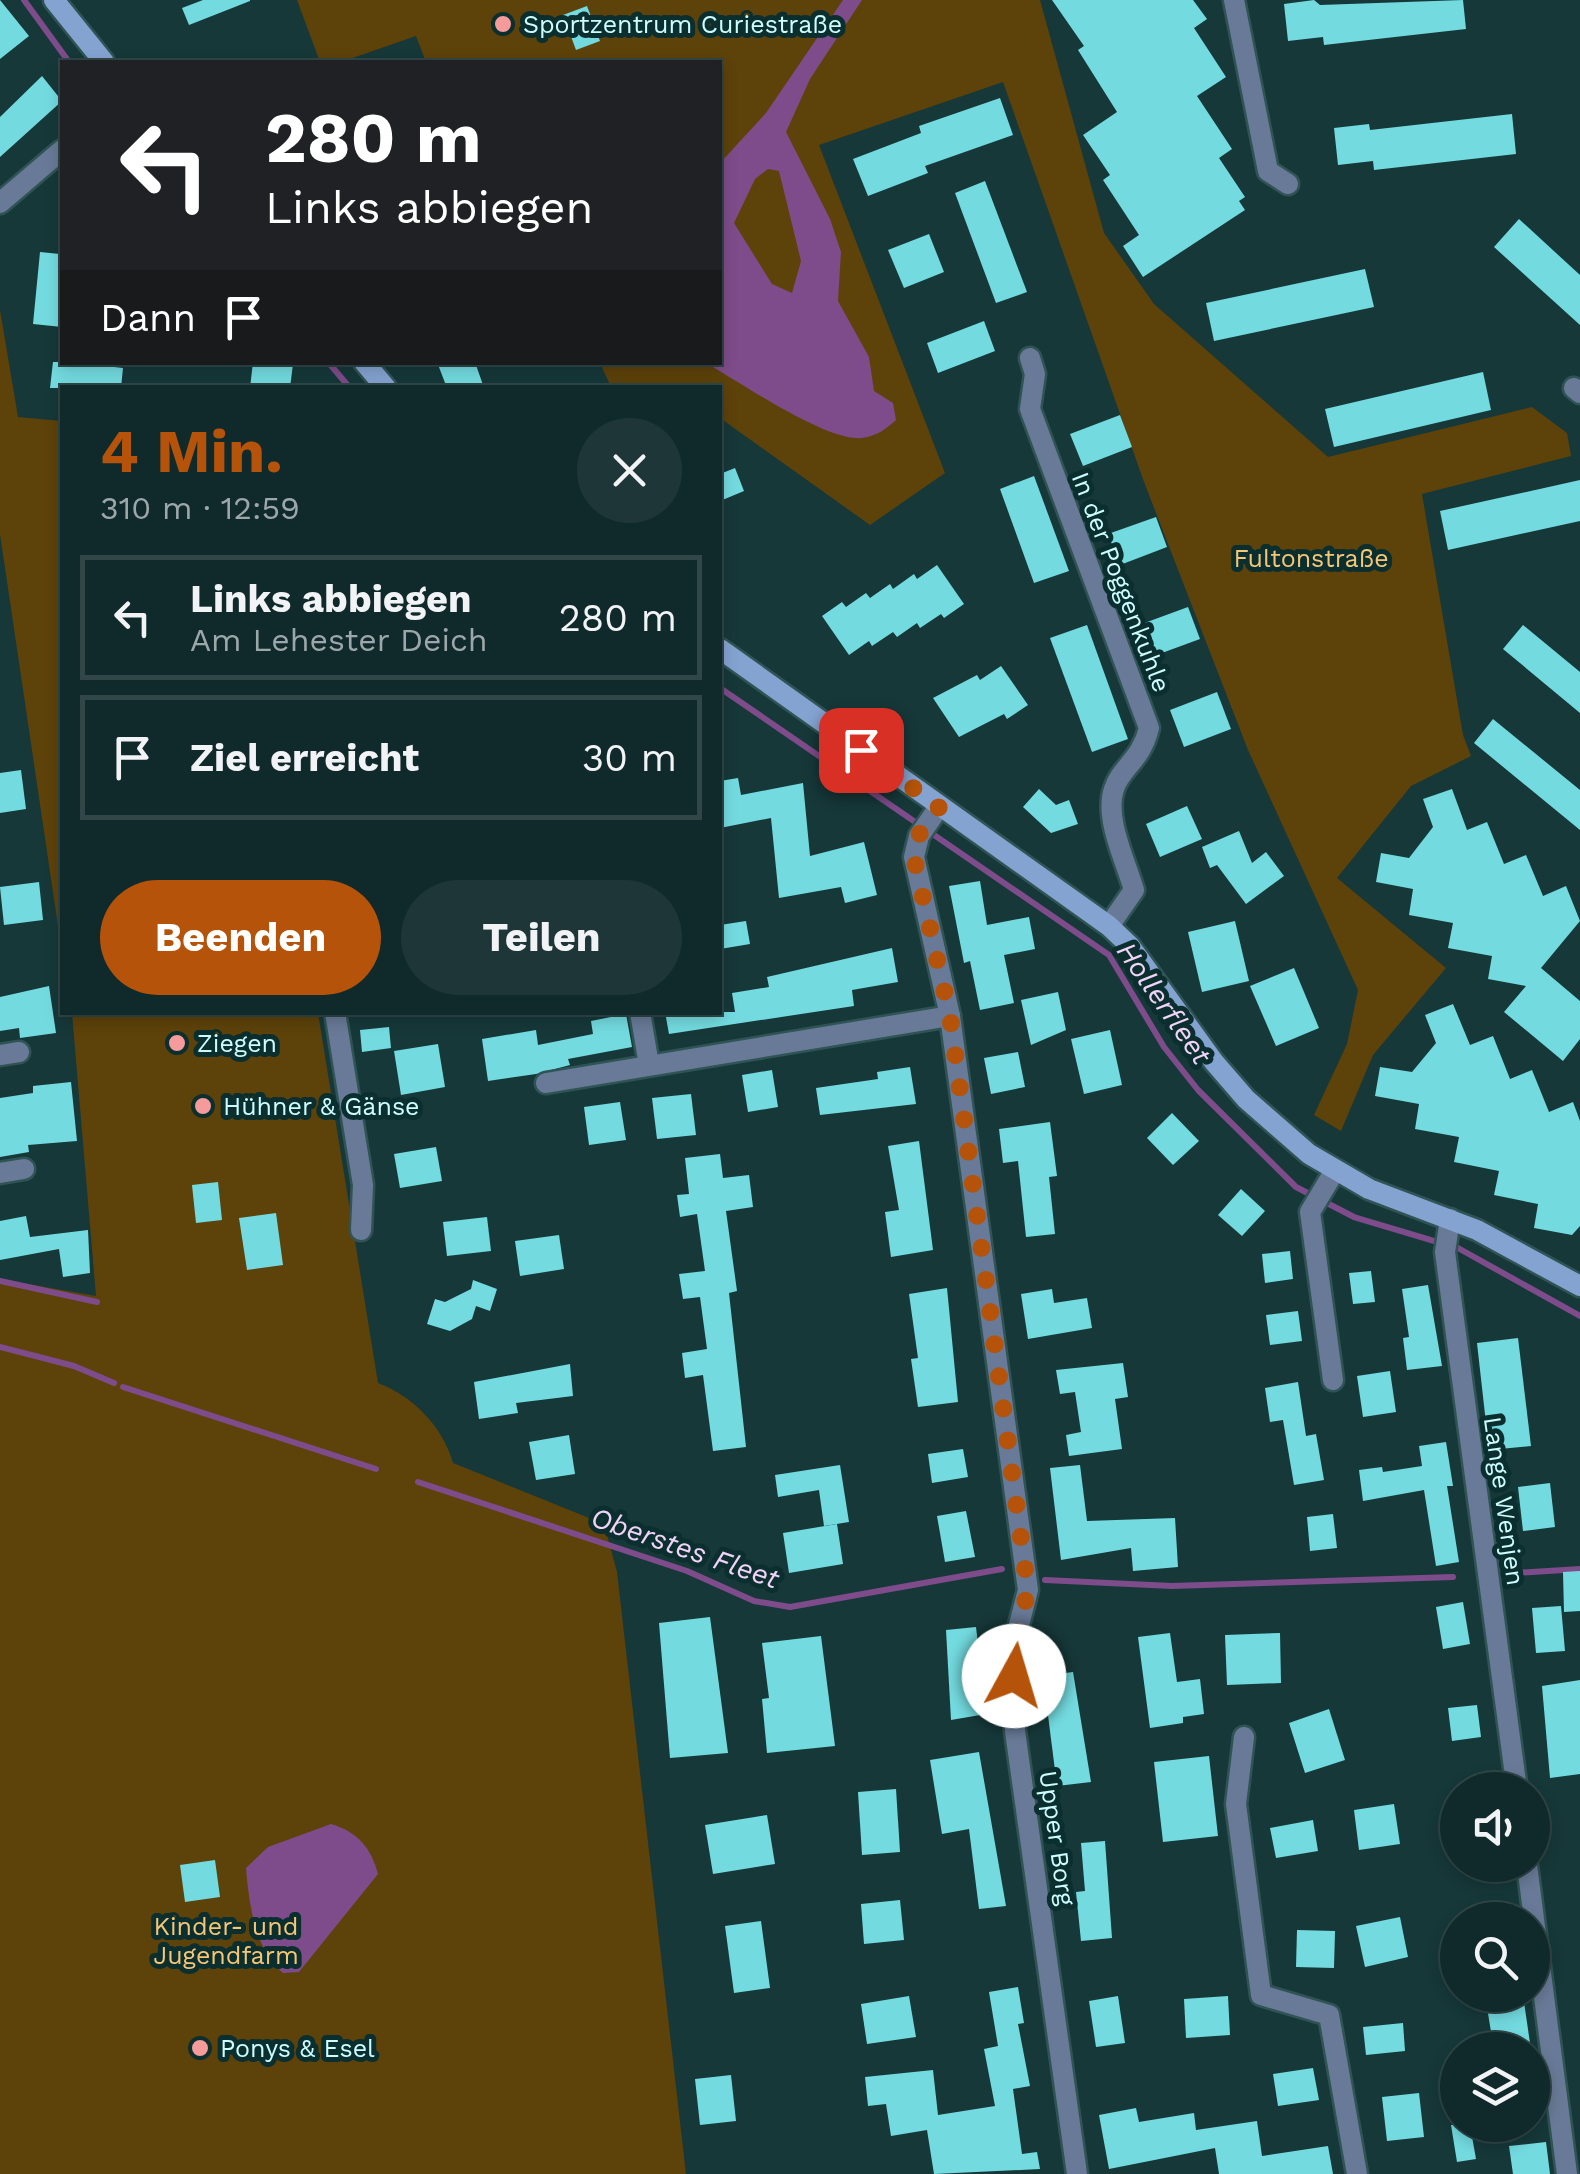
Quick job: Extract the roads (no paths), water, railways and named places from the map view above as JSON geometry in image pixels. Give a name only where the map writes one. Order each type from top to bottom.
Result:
[{"type":"street","points":[[54,0],[102,60]]},
{"type":"street","points":[[1234,0],[1268,171],[1288,184]]},
{"type":"street","points":[[0,203],[60,152]]},
{"type":"street","name":"In der Poggenkuhle","points":[[1030,358],[1035,374],[1030,410],[1149,728],[1143,752],[1114,787],[1112,809],[1134,890],[1110,926]]},
{"type":"street","points":[[367,365],[383,385]]},
{"type":"street","points":[[722,651],[928,822],[1110,926],[1246,1099],[1280,1132],[1334,1172],[1447,1236],[1580,1286]]},
{"type":"street","name":"Upper Borg","points":[[928,822],[914,846],[917,879],[950,1016],[1028,1590],[1014,1648],[1016,1730],[1077,2174]]},
{"type":"street","points":[[335,1015],[364,1186],[361,1230]]},
{"type":"street","points":[[641,1015],[649,1064]]},
{"type":"street","points":[[546,1083],[950,1016]]},
{"type":"street","points":[[0,1172],[24,1168]]},
{"type":"street","points":[[1333,1380],[1310,1224],[1334,1172]]},
{"type":"street","name":"Lange Wenjen","points":[[1447,1236],[1516,1772]]},
{"type":"street","points":[[1244,1738],[1236,1804],[1261,1994],[1328,2016],[1357,2174]]},
{"type":"street","points":[[1530,1882],[1567,2174]]},
{"type":"waterway","name":"Hollerfleet","points":[[24,0],[68,60]]},
{"type":"waterway","name":"Hollerfleet","points":[[331,365],[347,385]]},
{"type":"waterway","name":"Hollerfleet","points":[[722,689],[1109,955],[1164,1047],[1198,1090],[1296,1187],[1354,1217],[1458,1248],[1580,1316]]},
{"type":"waterway","points":[[0,1281],[97,1302]]},
{"type":"waterway","name":"Oberstes Fleet","points":[[0,1347],[74,1366],[114,1383]]},
{"type":"waterway","name":"Oberstes Fleet","points":[[123,1387],[376,1469]]},
{"type":"waterway","name":"Oberstes Fleet","points":[[418,1482],[687,1571],[754,1601],[790,1607],[1002,1569]]},
{"type":"waterway","name":"Oberstes Fleet","points":[[1514,1573],[1580,1569]]},
{"type":"waterway","name":"Oberstes Fleet","points":[[1045,1580],[1172,1586],[1453,1577]]},
{"type":"place","name":"Sportzentrum Curiestraße","points":[[503,24]]},
{"type":"place","name":"Ziegen","points":[[177,1043]]},
{"type":"place","name":"Hühner & Gänse","points":[[203,1106]]},
{"type":"place","name":"Ponys & Esel","points":[[200,2048]]},
{"type":"park label","name":"Fultonstraße","points":[[1311,558]]},
{"type":"park label","name":"Kinder- und Jugendfarm","points":[[226,1940]]}]
